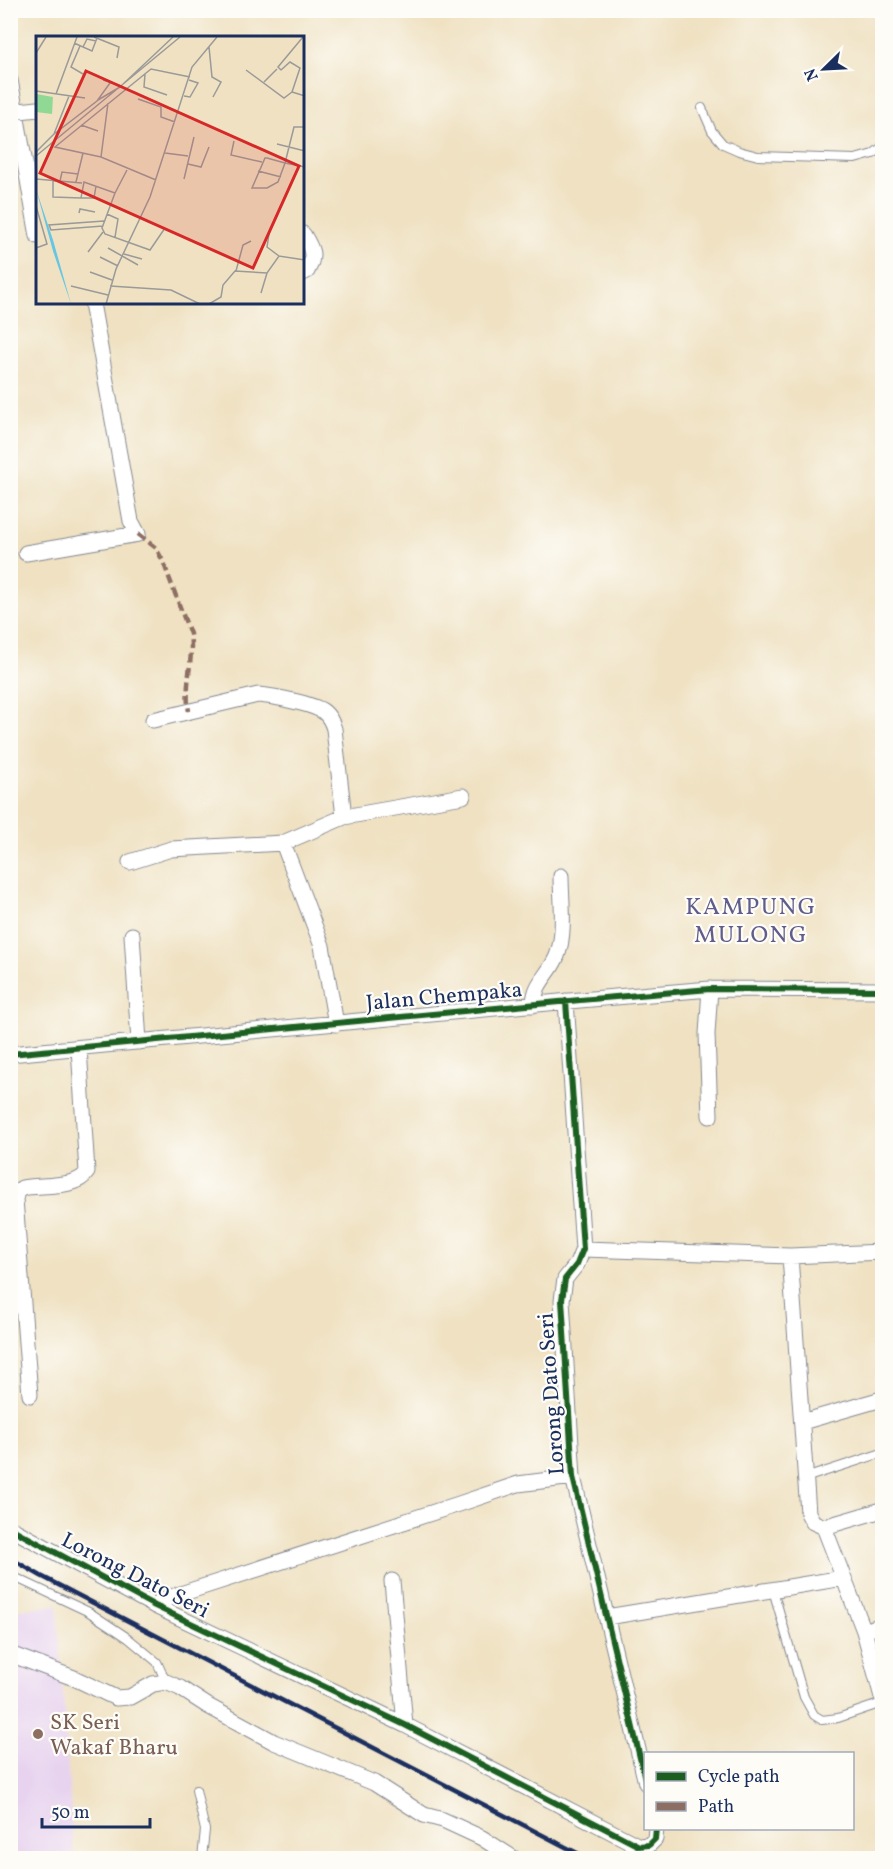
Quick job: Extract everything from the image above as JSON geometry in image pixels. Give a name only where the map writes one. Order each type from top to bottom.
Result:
[{"type":"street","points":[[10,80],[36,226]]},
{"type":"street","points":[[14,112],[36,109]]},
{"type":"street","points":[[304,236],[311,248],[313,260],[304,272]]},
{"type":"street","points":[[26,553],[138,534],[131,521],[92,304]]},
{"type":"street","points":[[153,720],[258,695],[271,696],[323,711],[331,718],[334,729],[344,818]]},
{"type":"street","points":[[130,862],[171,849],[283,843],[344,818],[463,796]]},
{"type":"street","points":[[283,843],[322,946],[336,1023]]},
{"type":"street","points":[[534,1005],[534,993],[551,970],[562,940],[561,876]]},
{"type":"street","points":[[132,935],[139,1042]]},
{"type":"street","points":[[710,989],[707,1034],[711,1116]]},
{"type":"street","name":"Jalan Chempaka","points":[[10,1054],[710,989],[882,990]]},
{"type":"street","points":[[567,1001],[584,1249],[790,1256],[882,1252]]},
{"type":"street","points":[[30,1395],[15,1199],[17,1192],[22,1188],[62,1184],[84,1178],[87,1172],[79,1048]]},
{"type":"street","name":"Lorong Dato Seri","points":[[584,1249],[577,1264],[565,1279],[562,1300],[573,1477],[644,1779]]},
{"type":"street","points":[[790,1256],[808,1513],[813,1522],[824,1527],[882,1510]]},
{"type":"street","points":[[802,1422],[882,1399]]},
{"type":"street","points":[[155,1606],[162,1600],[494,1491],[518,1484],[573,1477]]},
{"type":"street","points":[[824,1527],[864,1631],[882,1697]]},
{"type":"street","name":"Lorong Dato Seri","points":[[10,1528],[155,1606],[405,1725],[639,1846],[649,1845],[656,1839],[656,1830]]},
{"type":"street","points":[[607,1617],[843,1578]]},
{"type":"street","points":[[392,1581],[405,1725]]},
{"type":"street","points":[[864,1631],[882,1625]]},
{"type":"street","points":[[10,1654],[65,1674],[116,1698],[130,1696],[153,1684],[166,1682],[274,1742],[374,1783],[424,1815],[443,1820],[482,1838],[513,1858]]},
{"type":"lane","points":[[702,108],[712,131],[723,144],[758,156],[855,159],[873,154],[882,147]]},
{"type":"lane","points":[[806,1478],[882,1453]]},
{"type":"lane","points":[[10,1575],[89,1612],[128,1638],[157,1662],[166,1682]]},
{"type":"lane","points":[[772,1590],[804,1697],[814,1715],[822,1720],[838,1718],[882,1703]]},
{"type":"lane","points":[[196,1790],[205,1830],[202,1858]]},
{"type":"shaded area","name":"SK Seri Wakaf Bharu","points":[[57,1605],[74,1858],[11,1858],[11,1610]]},
{"type":"railway","points":[[10,1558],[587,1858]]},
{"type":"marked path","points":[[138,534],[156,548],[163,561],[190,634],[189,711]]},
{"type":"cycle path","points":[[10,1054],[710,989],[882,990]]},
{"type":"cycle path","points":[[566,1001],[583,1249],[577,1264],[565,1279],[562,1300],[573,1477],[644,1775]]},
{"type":"cycle path","points":[[10,1528],[155,1606],[405,1725],[639,1846],[649,1845],[655,1839],[656,1830]]},
{"type":"place","name":"SK Seri Wakaf Bharu","points":[[38,1734]]},
{"type":"district","name":"KAMPUNG MULONG","points":[[751,920]]}]
